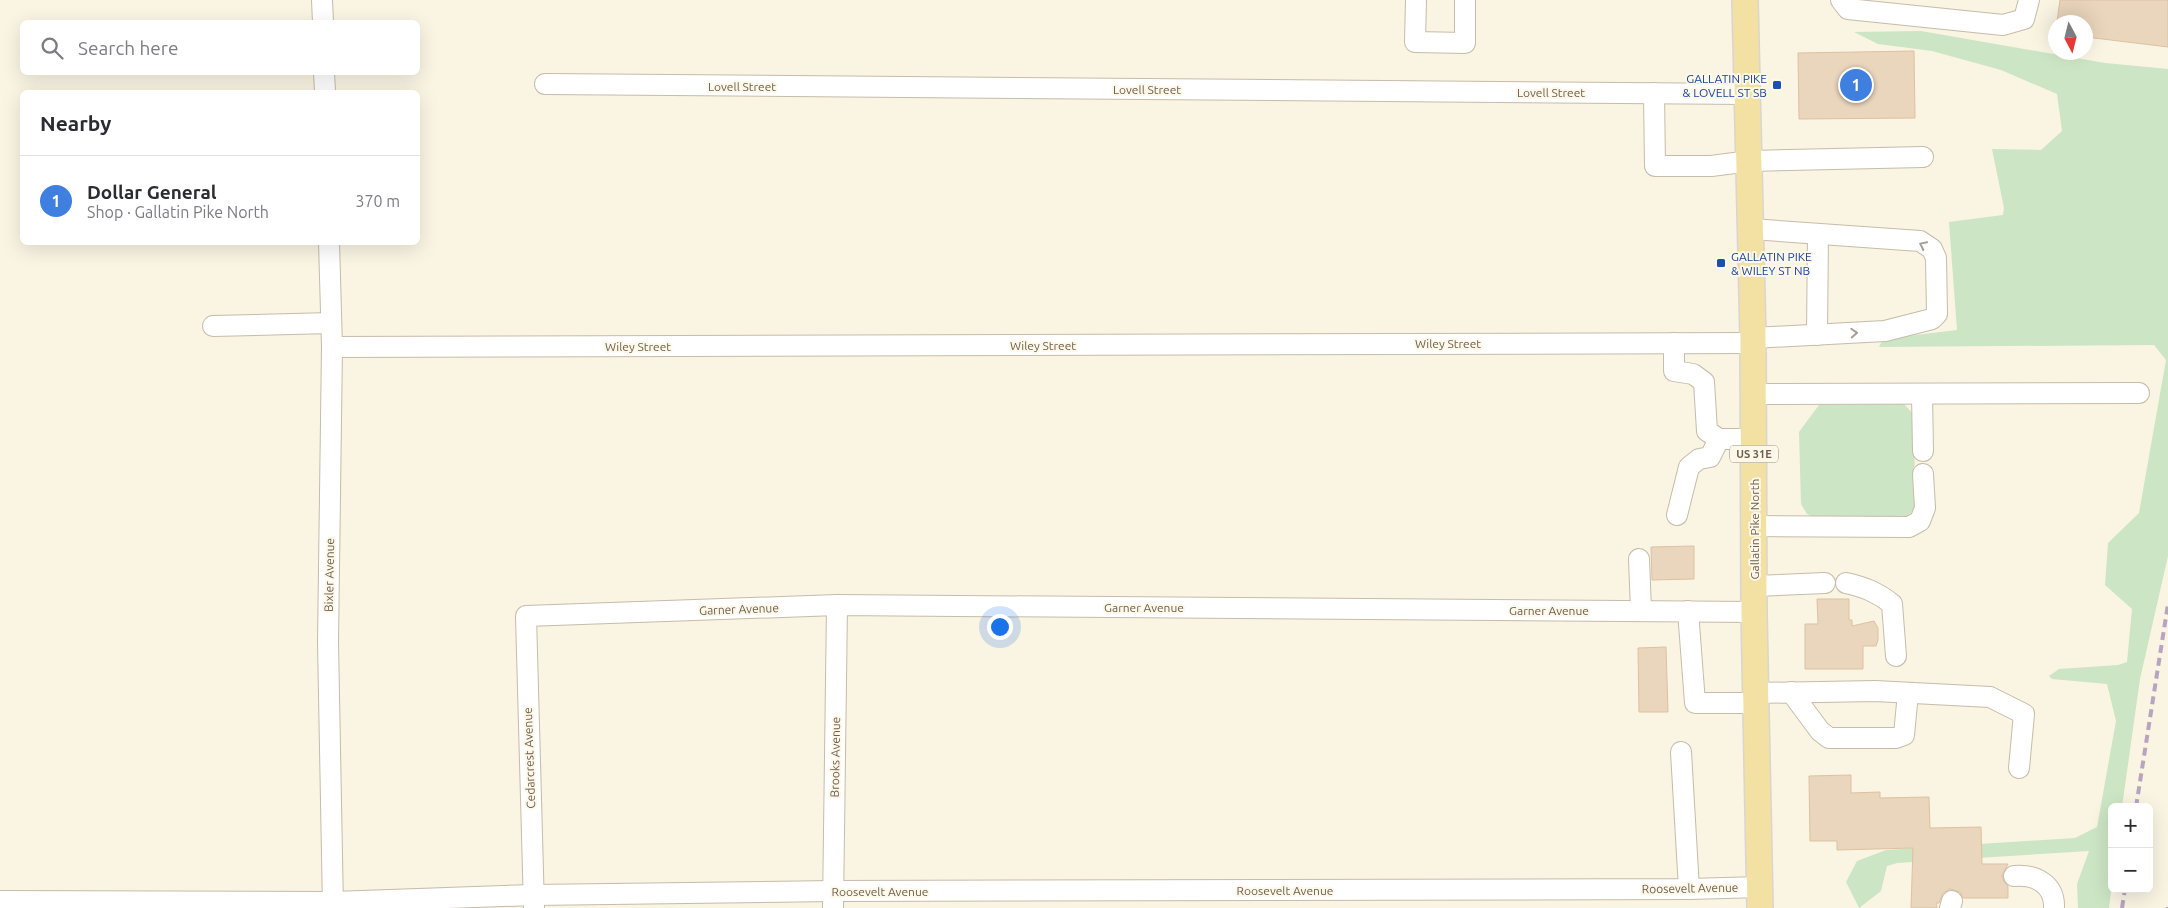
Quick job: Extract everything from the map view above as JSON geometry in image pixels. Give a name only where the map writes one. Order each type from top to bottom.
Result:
[{"type":"main road","name":"Gallatin Pike North","points":[[1745,0],[1753,340],[1754,612],[1760,897]]},
{"type":"street","points":[[322,0],[323,20]]},
{"type":"street","points":[[1416,0],[1415,42],[1466,43],[1465,0]]},
{"type":"street","points":[[1841,0],[1848,9],[2003,25],[2024,19],[2029,0]]},
{"type":"street","points":[[324,75],[325,90]]},
{"type":"street","name":"Lovell Street","points":[[545,84],[1748,94]]},
{"type":"street","points":[[1654,93],[1655,166],[1710,166],[1750,161],[1923,156]]},
{"type":"street","points":[[1751,229],[1818,234],[1817,335]]},
{"type":"street","name":"Wiley Street","points":[[332,347],[1674,343],[1885,331],[1932,320],[1937,314],[1936,258],[1932,249],[1920,241],[1818,234]]},
{"type":"street","name":"Bixler Avenue","points":[[329,245],[332,347],[328,642],[333,905]]},
{"type":"street","points":[[212,326],[332,323]]},
{"type":"street","points":[[1674,343],[1674,371],[1693,374],[1704,382],[1707,430],[1719,439],[1754,439]]},
{"type":"street","points":[[1753,394],[2139,393]]},
{"type":"street","points":[[1922,394],[1923,450]]},
{"type":"street","points":[[1677,516],[1689,466],[1698,459],[1710,456],[1719,439]]},
{"type":"street","points":[[1754,526],[1908,528],[1920,521],[1925,508],[1923,474]]},
{"type":"street","points":[[1638,558],[1641,611]]},
{"type":"street","points":[[1846,583],[1879,593],[1892,604],[1896,656]]},
{"type":"street","points":[[1754,586],[1825,584]]},
{"type":"street","name":"Garner Avenue","points":[[534,616],[837,605],[1754,612]]},
{"type":"street","name":"Brooks Avenue","points":[[833,900],[837,605]]},
{"type":"street","points":[[1688,611],[1695,703],[1756,698],[1791,692],[1875,691],[1990,697],[2024,714],[2019,768]]},
{"type":"street","name":"Cedarcrest Avenue","points":[[533,902],[526,616],[534,616]]},
{"type":"street","points":[[1791,692],[1820,731],[1829,738],[1896,738],[1904,735],[1908,693]]},
{"type":"street","points":[[1681,752],[1689,889]]},
{"type":"street","points":[[2014,876],[2030,875],[2046,884],[2054,903],[2054,908]]},
{"type":"street","name":"Roosevelt Avenue","points":[[0,901],[333,905],[1689,889],[1760,897]]},
{"type":"green space","points":[[1921,31],[2048,53],[2048,60],[2088,60],[2168,69],[2168,556],[2140,679],[2123,803],[2108,803],[2108,893],[2111,893],[2109,908],[2078,908],[2077,884],[2089,851],[1897,863],[1887,866],[1881,891],[1859,908],[1846,882],[1857,861],[1886,850],[2075,838],[2097,827],[2116,721],[2107,684],[2052,679],[2049,676],[2059,669],[2118,665],[2127,662],[2132,609],[2105,585],[2108,543],[2139,513],[2166,360],[2154,345],[1879,347],[1883,339],[1957,330],[1949,222],[2003,215],[2004,208],[1992,149],[2041,150],[2062,131],[2057,94],[2001,70],[1932,51],[1878,44],[1854,32]]},
{"type":"green space","points":[[1904,404],[1914,415],[1915,506],[1913,511],[1905,517],[1821,520],[1807,514],[1801,504],[1799,432],[1819,405]]},
{"type":"building","points":[[2060,0],[2168,0],[2168,47],[2093,38],[2093,15],[2058,15]]},
{"type":"building","points":[[1914,51],[1915,118],[1799,119],[1798,53]]},
{"type":"building","points":[[1694,546],[1694,579],[1652,580],[1651,547]]},
{"type":"building","points":[[1817,599],[1849,599],[1849,620],[1852,620],[1852,626],[1874,621],[1878,628],[1878,640],[1876,646],[1863,646],[1863,669],[1805,669],[1805,624],[1818,624]]},
{"type":"building","points":[[1666,647],[1668,712],[1639,712],[1638,648]]},
{"type":"building","points":[[1851,775],[1851,793],[1880,792],[1880,798],[1929,797],[1930,828],[1981,827],[1982,864],[2008,864],[2002,876],[2008,886],[2008,898],[1963,898],[1960,892],[1950,889],[1943,893],[1939,903],[1936,903],[1937,908],[1911,908],[1913,848],[1837,850],[1837,841],[1810,841],[1809,776]]},
{"type":"railway","points":[[2137,803],[2168,604]]},
{"type":"railway","points":[[2122,908],[2124,893]]},
{"type":"place","name":"GALLATIN PIKE & LOVELL ST SB","points":[[1777,85]]},
{"type":"place","name":"Dollar General","points":[[1856,85]]},
{"type":"place","name":"GALLATIN PIKE & WILEY ST NB","points":[[1721,263]]}]
